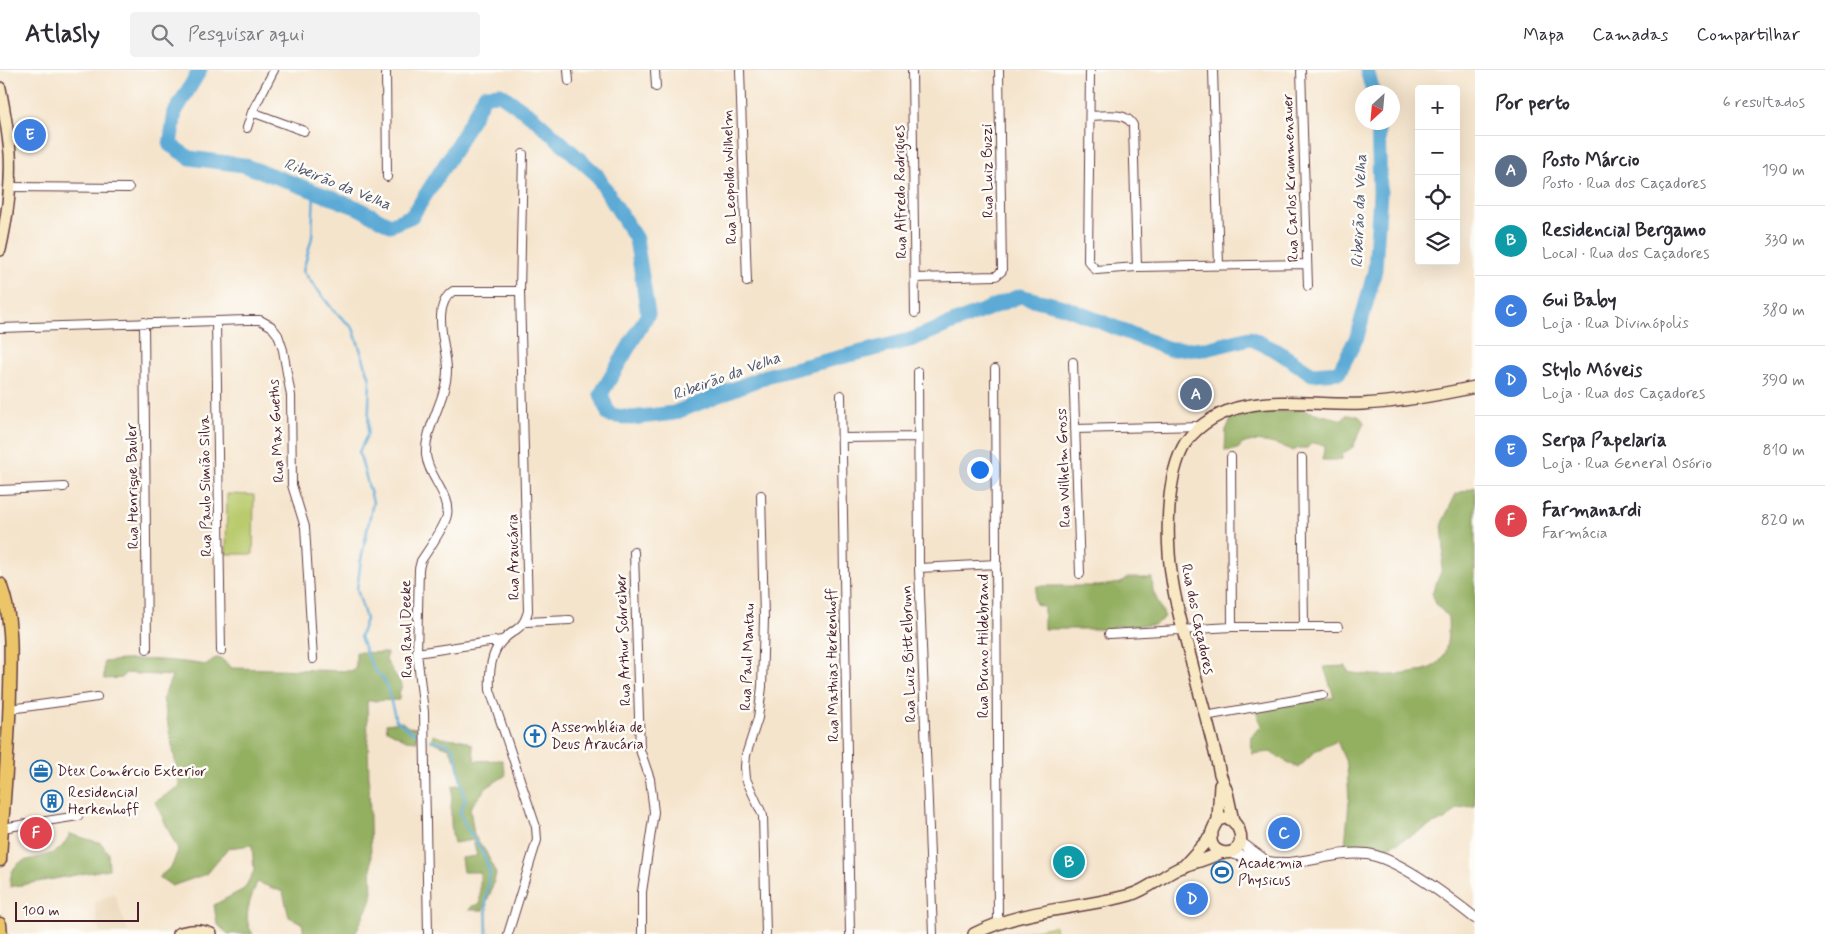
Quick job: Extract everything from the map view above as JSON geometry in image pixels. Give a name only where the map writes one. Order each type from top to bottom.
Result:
[{"type":"main road","points":[[0,88],[9,186],[0,250]]},
{"type":"main road","name":"Rua dos Caçadores","points":[[1233,820],[1205,716],[1172,580],[1168,541],[1169,511],[1172,485],[1180,454],[1187,442],[1201,426],[1227,411],[1262,403],[1286,401],[1362,404],[1414,400],[1475,387]]},
{"type":"main road","points":[[0,584],[9,618],[11,663],[5,712],[8,749],[0,860]]},
{"type":"main road","points":[[0,738],[8,749]]},
{"type":"main road","name":"Rua dos Caçadores","points":[[1218,820],[1220,774]]},
{"type":"main road","points":[[974,934],[998,922],[1132,894],[1156,883],[1183,866],[1212,836],[1218,820],[1225,818],[1233,820],[1238,829],[1240,842],[1226,853],[1183,866]]},
{"type":"main road","points":[[1212,836],[1213,846],[1226,853]]},
{"type":"main road","points":[[0,924],[1,934]]},
{"type":"main road","points":[[178,934],[188,930],[211,934]]},
{"type":"street","points":[[248,128],[252,112],[274,70]]},
{"type":"street","points":[[386,70],[387,177]]},
{"type":"street","points":[[568,70],[568,82]]},
{"type":"street","points":[[656,70],[656,86]]},
{"type":"street","name":"Rua Leopoldo Wilhelm","points":[[740,70],[747,282]]},
{"type":"street","name":"Rua Alfredo Rodrigues","points":[[912,70],[915,314]]},
{"type":"street","name":"Rua Luiz Buzzi","points":[[915,278],[996,276],[1002,271],[999,70]]},
{"type":"street","points":[[1090,70],[1088,261],[1096,270],[1138,267],[1306,264]]},
{"type":"street","points":[[1213,70],[1219,266]]},
{"type":"street","name":"Rua Carlos Krummenauer","points":[[1301,70],[1308,286]]},
{"type":"street","points":[[252,112],[304,131]]},
{"type":"street","points":[[1091,116],[1122,116],[1130,119],[1133,126],[1138,267]]},
{"type":"street","name":"Rua Araucária","points":[[508,934],[537,840],[536,827],[490,690],[489,675],[493,657],[502,640],[526,622],[528,598],[520,291],[523,154]]},
{"type":"street","points":[[9,186],[129,188]]},
{"type":"street","name":"Rua Raul Deeke","points":[[428,934],[424,712],[418,653],[419,569],[421,561],[447,516],[448,507],[431,474],[426,452],[427,441],[446,385],[447,369],[440,316],[442,304],[446,296],[452,291],[520,291]]},
{"type":"street","name":"Rua Max Gueths","points":[[0,328],[216,320],[260,320],[270,326],[278,335],[283,350],[291,396],[292,486],[305,526],[313,659]]},
{"type":"street","name":"Rua Paulo Simião Silva","points":[[216,320],[221,651]]},
{"type":"street","name":"Rua Henrique Bauler","points":[[144,322],[147,648]]},
{"type":"street","name":"Rua Wilhelm Gross","points":[[1072,362],[1080,574]]},
{"type":"street","name":"Rua Bruno Hildebrand","points":[[995,369],[998,922]]},
{"type":"street","name":"Rua Luiz Bittelbrunn","points":[[918,372],[919,568],[933,934]]},
{"type":"street","name":"Rua Mathias Herkenhoff","points":[[841,395],[850,934]]},
{"type":"street","points":[[1075,429],[1201,426]]},
{"type":"street","points":[[842,438],[918,437]]},
{"type":"street","points":[[1231,457],[1232,627]]},
{"type":"street","points":[[1302,458],[1304,627]]},
{"type":"street","points":[[0,490],[64,487]]},
{"type":"street","name":"Rua Paul Mantau","points":[[761,495],[764,618],[762,687],[758,718],[746,755],[745,768],[746,779],[763,816],[766,934]]},
{"type":"street","name":"Rua Arthur Schreiber","points":[[634,552],[640,750],[650,779],[654,812],[642,892],[642,934]]},
{"type":"street","points":[[919,568],[997,564]]},
{"type":"street","points":[[526,622],[570,620]]},
{"type":"street","points":[[1109,634],[1232,627],[1338,627]]},
{"type":"street","points":[[418,653],[502,640]]},
{"type":"street","points":[[1205,716],[1323,695]]},
{"type":"street","points":[[5,712],[97,697]]},
{"type":"street","points":[[2,828],[78,816]]},
{"type":"street","points":[[1240,842],[1267,862]]},
{"type":"street","points":[[1226,853],[1267,862],[1288,863],[1355,854],[1382,858],[1421,880],[1475,918]]},
{"type":"shaded area","points":[[114,893],[129,934],[101,934],[94,903]]},
{"type":"green space","points":[[1303,410],[1343,420],[1346,415],[1355,415],[1361,418],[1364,423],[1353,447],[1342,454],[1342,459],[1322,460],[1325,445],[1312,443],[1307,448],[1299,448],[1293,451],[1275,444],[1255,441],[1243,444],[1236,450],[1225,451],[1226,430],[1231,419],[1261,413]]},
{"type":"green space","points":[[1475,487],[1475,806],[1458,808],[1447,819],[1433,824],[1387,848],[1345,846],[1349,802],[1347,765],[1337,741],[1317,750],[1298,768],[1270,752],[1252,754],[1251,736],[1262,726],[1256,711],[1334,697],[1324,667],[1346,666],[1348,672],[1357,674],[1395,675],[1421,671],[1439,662],[1446,647],[1448,617],[1436,604],[1432,593],[1441,572],[1444,550],[1442,523],[1456,494]]},
{"type":"green space","points":[[227,494],[254,495],[253,554],[226,554]]},
{"type":"green space","points":[[1127,578],[1152,578],[1153,591],[1165,617],[1154,625],[1115,626],[1108,631],[1098,629],[1044,629],[1044,607],[1036,604],[1034,599],[1037,586],[1099,586],[1121,583]]},
{"type":"green space","points":[[356,652],[387,653],[386,660],[402,686],[399,700],[367,701],[372,898],[355,934],[304,934],[302,923],[289,917],[283,892],[257,882],[247,915],[249,928],[253,934],[228,934],[217,924],[214,905],[244,889],[254,871],[252,845],[228,848],[206,874],[172,886],[159,877],[172,866],[178,850],[155,802],[180,786],[163,698],[172,676],[125,673],[122,678],[104,679],[104,662],[156,660],[207,665],[219,657],[232,668],[351,671],[356,667]]},
{"type":"green space","points":[[402,722],[408,727],[416,728],[417,741],[406,740],[387,730],[386,724]]},
{"type":"green space","points":[[433,735],[442,738],[460,739],[472,744],[475,761],[502,760],[506,775],[486,788],[470,808],[474,835],[486,852],[496,874],[483,910],[469,910],[472,906],[480,904],[480,872],[463,872],[461,858],[477,856],[473,840],[454,843],[452,836],[453,786],[461,784],[457,763],[449,748],[431,741]]},
{"type":"green space","points":[[70,834],[101,843],[108,853],[109,869],[10,887],[14,868],[19,863],[58,850]]},
{"type":"green space","points":[[1055,926],[1056,934],[1014,934]]},
{"type":"waterway","name":"Ribeirão da Velha","points":[[200,70],[175,112],[170,145],[190,158],[243,165],[282,179],[358,208],[390,225],[412,216],[457,146],[485,95],[500,94],[534,118],[596,174],[636,239],[648,314],[601,394],[609,415],[632,418],[674,413],[769,375],[910,340],[1020,296],[1064,307],[1169,349],[1206,349],[1250,338],[1277,351],[1312,374],[1339,372],[1357,337],[1375,270],[1380,193],[1378,130]]},
{"type":"waterway","name":"Ribeirão da Velha","points":[[1367,70],[1371,85]]},
{"type":"waterway","points":[[314,191],[312,237],[303,271],[333,310],[353,328],[370,379],[368,433],[359,452],[373,502],[357,589],[366,619],[360,637],[373,668],[385,681],[396,720],[410,731],[418,734]]},
{"type":"waterway","points":[[431,740],[454,748],[465,801],[460,813],[466,827],[482,851],[490,872],[486,899],[487,934]]},
{"type":"place","name":"Serpa Papelaria","points":[[30,135]]},
{"type":"place","name":"Posto Márcio","points":[[1196,394]]},
{"type":"place","name":"Assembléia de Deus Araucária","points":[[535,736]]},
{"type":"place","name":"Dtex Comércio Exterior","points":[[41,771]]},
{"type":"place","name":"Residencial Herkenhoff","points":[[52,801]]},
{"type":"place","name":"Farmanardi","points":[[36,833]]},
{"type":"place","name":"Gui Baby","points":[[1284,833]]},
{"type":"place","name":"Residencial Bergamo","points":[[1069,862]]},
{"type":"place","name":"Academia Physicus","points":[[1222,872]]},
{"type":"place","name":"Stylo Móveis","points":[[1192,899]]}]
